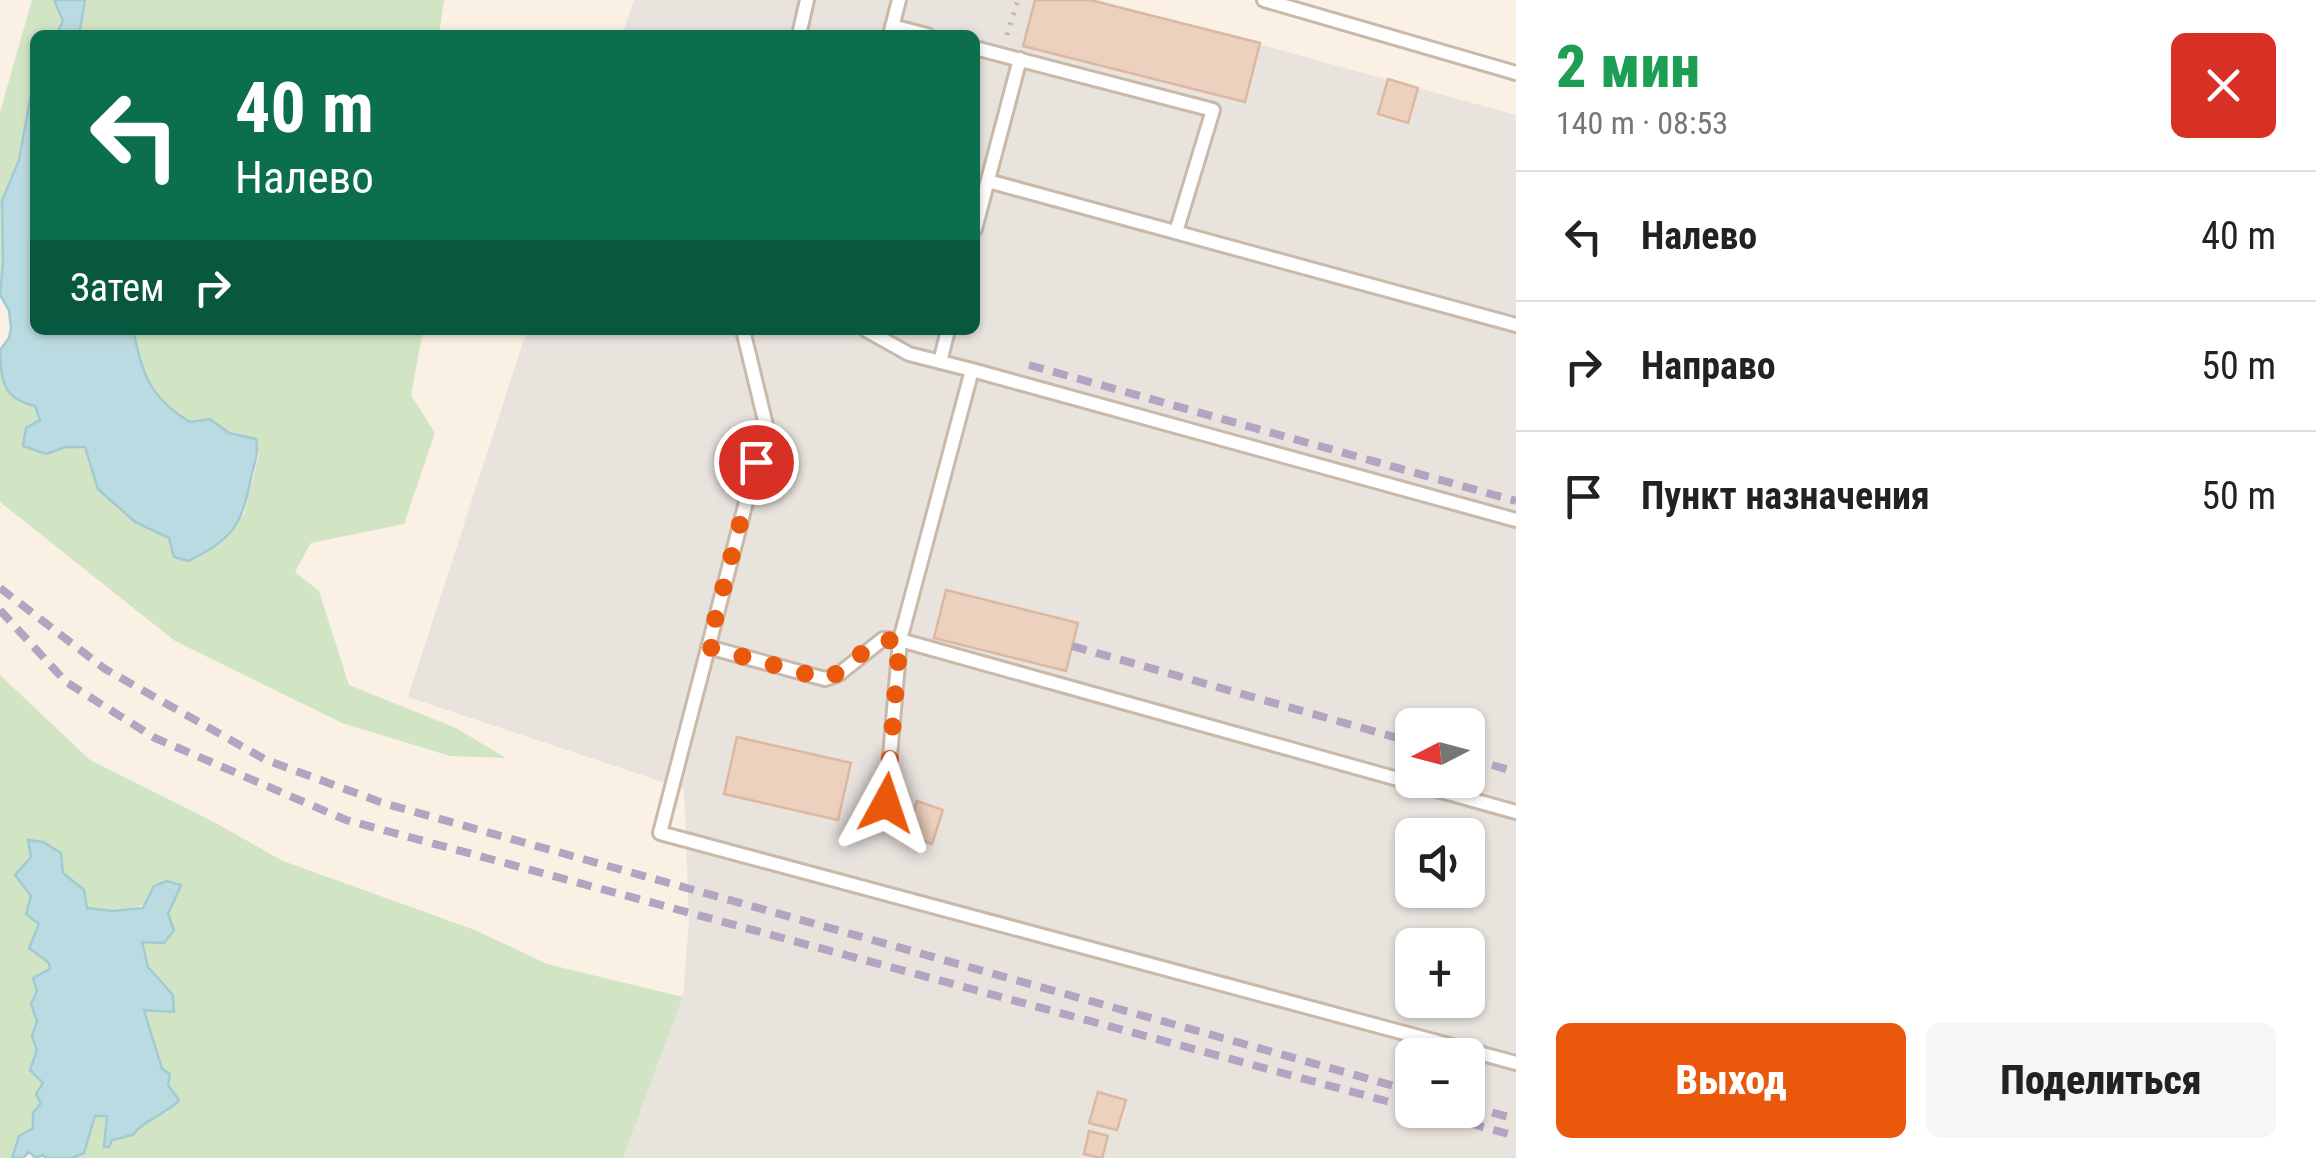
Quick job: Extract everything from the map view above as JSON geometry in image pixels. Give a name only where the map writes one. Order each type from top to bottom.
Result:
[{"type":"lane","points":[[800,30],[807,0]]},
{"type":"lane","points":[[891,30],[899,0]]},
{"type":"lane","points":[[1264,0],[1516,74]]},
{"type":"lane","points":[[980,49],[1213,110],[1176,232]]},
{"type":"lane","points":[[980,211],[1020,59]]},
{"type":"lane","points":[[988,181],[1516,326]]},
{"type":"lane","points":[[744,335],[766,425],[660,833],[1516,1063]]},
{"type":"lane","points":[[875,335],[909,354],[1516,520]]},
{"type":"lane","points":[[940,362],[947,335]]},
{"type":"lane","points":[[886,803],[900,640],[972,370]]},
{"type":"lane","points":[[708,647],[825,679],[839,674],[864,650],[883,639],[900,640],[1516,812]]},
{"type":"path","points":[[1006,37],[1018,0]]},
{"type":"shaded area","points":[[634,0],[1098,0],[1516,115],[1516,1158],[623,1158],[683,997],[689,920],[684,789],[408,697],[525,335],[980,335],[980,30],[624,30]]},
{"type":"green space","points":[[32,0],[54,0],[63,21],[58,30],[30,30],[30,100],[19,160],[2,201],[0,281],[0,112]]},
{"type":"green space","points":[[85,0],[444,0],[440,30],[80,30]]},
{"type":"green space","points":[[134,335],[422,335],[411,395],[435,433],[404,524],[311,543],[295,572],[319,591],[349,685],[456,728],[506,758],[450,756],[342,723],[175,641],[0,502],[0,357],[4,387],[35,406],[46,454],[66,447],[85,447],[98,489],[135,522],[169,538],[244,515],[259,454],[210,419],[190,422],[176,413],[150,384]]},
{"type":"green space","points":[[0,675],[90,760],[283,861],[475,930],[547,964],[683,997],[623,1158],[72,1158],[84,1153],[95,1116],[107,1116],[104,1146],[133,1135],[141,1124],[168,1112],[168,1085],[143,1010],[173,995],[148,967],[142,941],[168,914],[181,885],[137,907],[87,908],[84,890],[29,841],[31,896],[39,924],[29,948],[49,963],[35,1003],[43,1093],[33,1129],[19,1136],[12,1158],[0,1158]]},
{"type":"water","points":[[54,0],[85,0],[80,30],[58,30],[63,21]]},
{"type":"water","points":[[30,100],[30,335],[134,335],[150,384],[176,413],[190,422],[210,419],[229,433],[256,439],[256,459],[239,519],[216,546],[188,561],[174,557],[169,538],[135,522],[98,489],[85,447],[66,447],[46,454],[23,446],[26,428],[40,420],[35,406],[16,399],[6,387],[0,350],[11,328],[9,310],[0,295],[2,201],[19,160]]},
{"type":"water","points":[[28,840],[43,842],[61,853],[63,873],[84,890],[87,908],[143,908],[154,886],[167,881],[181,885],[168,914],[174,930],[164,943],[142,942],[148,967],[173,995],[174,1012],[144,1010],[162,1069],[170,1074],[168,1085],[179,1100],[133,1135],[112,1140],[109,1147],[104,1147],[107,1116],[95,1116],[84,1153],[72,1158],[36,1158],[29,1152],[23,1158],[12,1158],[19,1136],[33,1128],[33,1113],[41,1103],[36,1094],[43,1083],[30,1070],[37,1050],[32,1036],[37,1021],[31,1004],[37,991],[33,978],[50,969],[49,963],[29,948],[39,924],[26,914],[31,896],[15,875],[31,857]]},
{"type":"building","points":[[1035,0],[1090,0],[1260,43],[1245,102],[1023,46]]},
{"type":"building","points":[[1388,79],[1418,88],[1408,123],[1378,114]]},
{"type":"building","points":[[946,590],[1078,623],[1066,671],[934,638]]},
{"type":"building","points":[[737,737],[851,763],[838,820],[724,794]]},
{"type":"building","points":[[917,801],[943,810],[932,844],[906,835]]},
{"type":"building","points":[[1098,1092],[1126,1100],[1117,1130],[1089,1123]]},
{"type":"building","points":[[1089,1131],[1108,1136],[1102,1158],[1084,1154]]},
{"type":"railway","points":[[1029,365],[1516,501]]},
{"type":"railway","points":[[0,588],[105,669],[266,760],[383,803],[1395,1086]]},
{"type":"railway","points":[[0,610],[66,682],[155,738],[346,820],[1395,1103]]},
{"type":"railway","points":[[1072,646],[1395,737]]},
{"type":"railway","points":[[1485,763],[1516,772]]},
{"type":"railway","points":[[1485,1111],[1516,1119]]},
{"type":"railway","points":[[1485,1128],[1516,1136]]},
{"type":"route","points":[[756,462],[708,647],[825,679],[839,674],[864,650],[883,639],[900,640],[886,803]]}]
